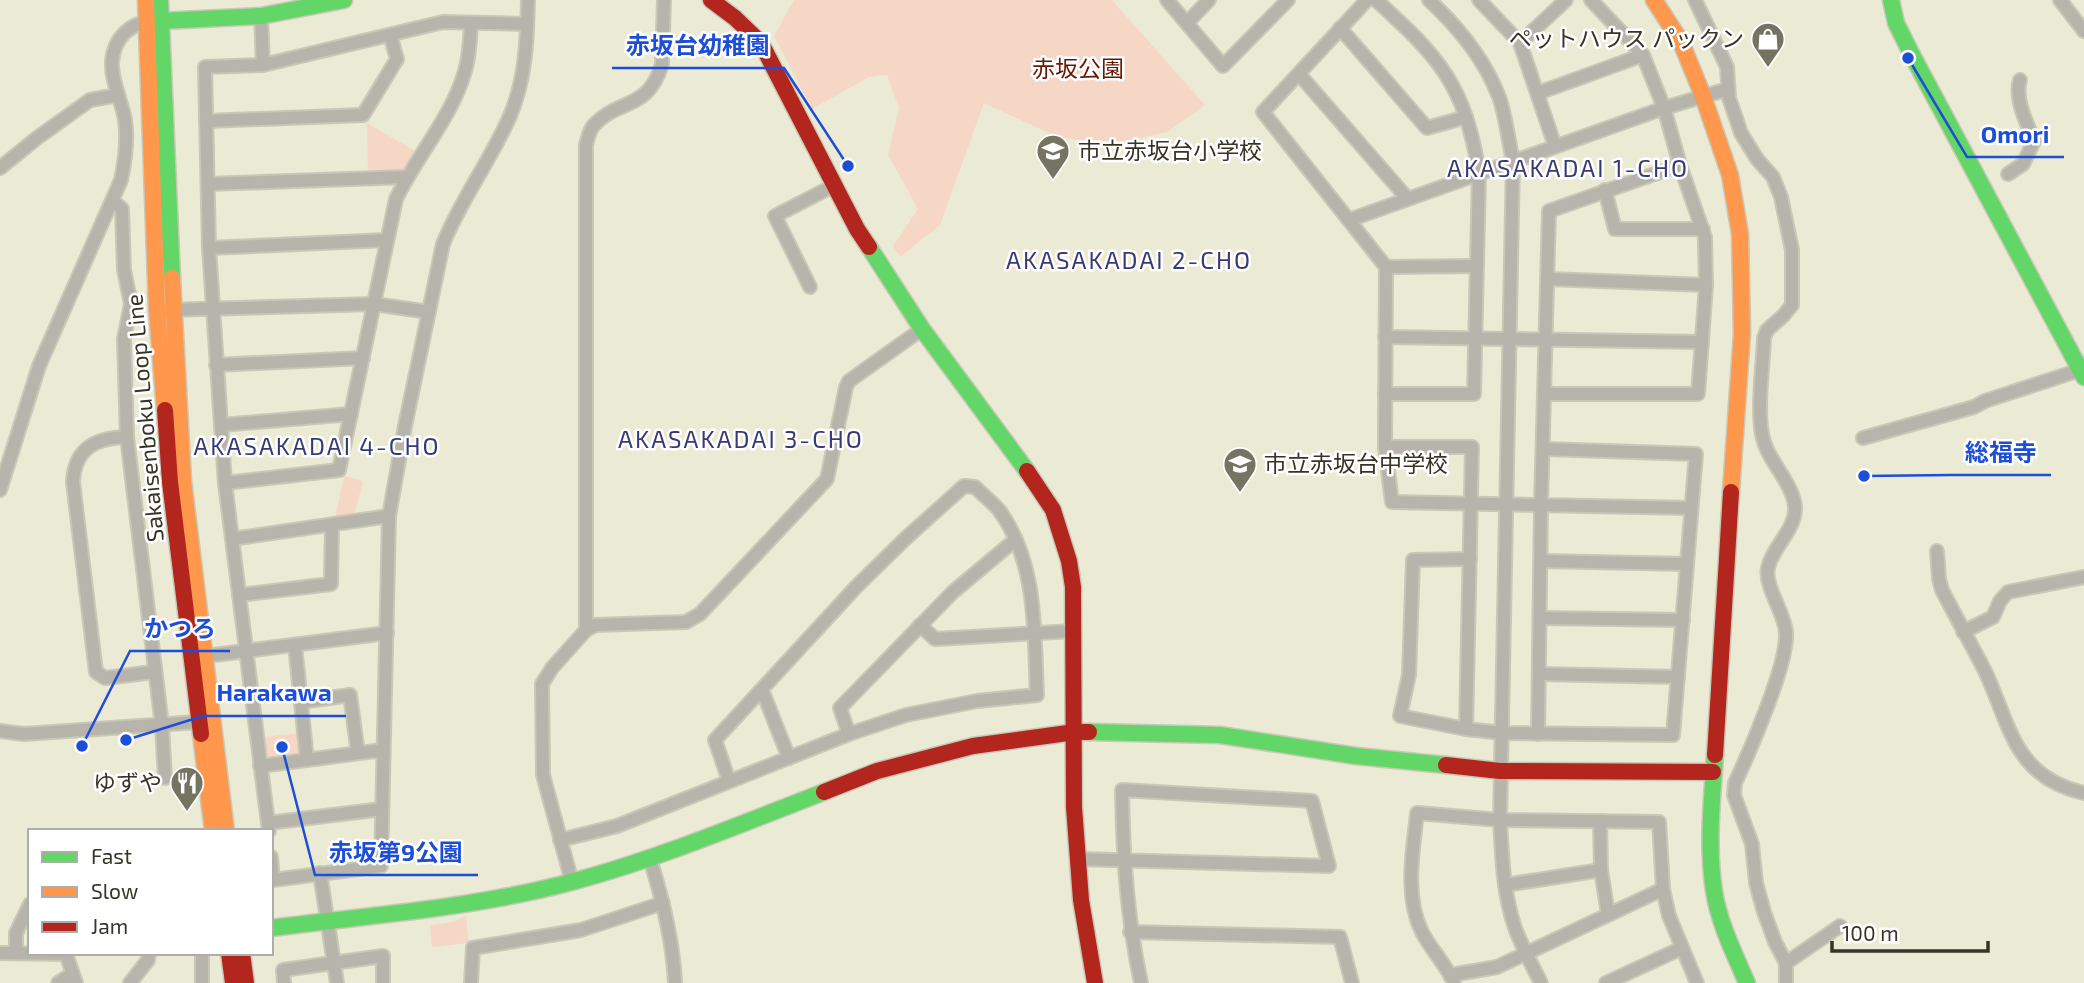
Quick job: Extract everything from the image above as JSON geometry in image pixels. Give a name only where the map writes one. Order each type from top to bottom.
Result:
[{"type":"street","name":"Sakaisenboku Loop Line","points":[[146,0],[154,21]]},
{"type":"street","name":"Sakaisenboku Loop Line","points":[[160,0],[154,21],[165,310],[198,657],[226,829]]},
{"type":"street","points":[[0,491],[39,366],[68,295],[121,180],[125,121],[112,62],[122,34],[130,27],[154,21],[261,16],[344,0]]},
{"type":"street","points":[[273,880],[381,866],[389,516],[409,402],[443,244],[454,218],[510,115],[525,58],[528,0]]},
{"type":"street","points":[[586,630],[586,145],[594,125],[642,97],[659,74],[662,64],[664,0]]},
{"type":"street","points":[[711,0],[761,43],[857,229],[922,329],[1019,458],[1053,510],[1069,561],[1073,587],[1074,807],[1086,937],[1096,983]]},
{"type":"street","points":[[1167,0],[1223,66],[1288,0]]},
{"type":"street","points":[[1187,23],[1209,0]]},
{"type":"street","points":[[1367,0],[1263,112],[1386,267],[1385,447],[1392,502],[1690,508]]},
{"type":"street","points":[[1376,0],[1419,39],[1441,64],[1458,92],[1479,173],[1474,394],[1385,394]]},
{"type":"street","points":[[1429,0],[1460,34],[1485,69],[1499,97],[1513,160],[1500,820],[1505,885],[1513,921],[1541,983]]},
{"type":"street","points":[[1479,0],[1520,43],[1555,146]]},
{"type":"street","points":[[1520,43],[1566,0]]},
{"type":"street","points":[[1545,394],[1698,394],[1706,285],[1703,229],[1680,165],[1664,108],[1643,55],[1591,0]]},
{"type":"street","points":[[1654,0],[1681,42],[1703,96],[1730,175],[1740,234],[1742,285],[1737,404],[1710,844],[1714,892],[1727,939],[1747,983]]},
{"type":"street","points":[[1695,0],[1727,67],[1729,98],[1741,132],[1757,159],[1773,177],[1781,197],[1792,250],[1792,304],[1767,330],[1764,338],[1762,403],[1762,434],[1792,496],[1795,508],[1794,519],[1768,567],[1767,580],[1783,616],[1786,636],[1783,659],[1735,783],[1734,795],[1752,844],[1756,883],[1774,942],[1786,962],[1786,983]]},
{"type":"street","points":[[1863,438],[2082,374],[1912,55],[1896,23],[1891,0]]},
{"type":"street","points":[[2060,0],[2084,31]]},
{"type":"street","points":[[261,16],[262,65]]},
{"type":"street","points":[[382,809],[268,827],[220,425],[209,248],[205,67],[262,65],[443,22],[527,24]]},
{"type":"street","points":[[225,484],[339,470],[396,199],[465,73],[470,50],[471,23]]},
{"type":"street","points":[[1340,28],[1427,128],[1466,117]]},
{"type":"street","points":[[206,121],[363,115],[397,58],[390,35]]},
{"type":"street","points":[[1538,93],[1643,55]]},
{"type":"street","points":[[1299,74],[1407,198]]},
{"type":"street","points":[[2008,174],[2023,164],[2034,141],[2019,99],[2017,88],[2020,80]]},
{"type":"street","points":[[1349,220],[1513,160],[1728,89]]},
{"type":"street","points":[[0,168],[90,100],[118,95]]},
{"type":"street","points":[[1538,734],[1549,211],[1680,165]]},
{"type":"street","points":[[208,184],[406,177]]},
{"type":"street","points":[[810,287],[775,216],[835,186]]},
{"type":"street","points":[[1605,190],[1615,229],[1703,229]]},
{"type":"street","points":[[113,201],[122,209],[124,270],[131,303],[124,339],[127,437],[162,726],[165,778]]},
{"type":"street","points":[[209,248],[387,240]]},
{"type":"street","points":[[1386,267],[1477,266]]},
{"type":"street","points":[[1548,279],[1706,285]]},
{"type":"street","points":[[165,310],[374,304],[429,312]]},
{"type":"street","points":[[572,882],[543,775],[542,684],[552,668],[586,630],[595,625],[686,622],[700,614],[827,480],[849,381],[922,329]]},
{"type":"street","points":[[1385,337],[1702,342]]},
{"type":"street","points":[[216,365],[363,358]]},
{"type":"street","points":[[1737,404],[1762,403]]},
{"type":"street","points":[[220,425],[351,414]]},
{"type":"street","points":[[127,437],[99,440],[90,446],[74,469],[73,482],[96,672],[105,678],[154,672]]},
{"type":"street","points":[[1385,447],[1472,447],[1466,729]]},
{"type":"street","points":[[1470,559],[1413,560],[1409,675],[1400,716],[1502,733],[1673,735],[1696,454],[1544,449]]},
{"type":"street","points":[[561,841],[617,826],[849,734],[936,707],[1037,695],[1030,584],[1025,565],[999,510],[975,487],[964,486],[906,538],[856,587],[715,740],[729,781]]},
{"type":"street","points":[[232,539],[389,516]]},
{"type":"street","points":[[239,595],[331,584],[332,525]]},
{"type":"street","points":[[849,734],[840,708],[953,592],[1015,540]]},
{"type":"street","points":[[1937,551],[1942,590],[1983,668],[2001,707],[2007,729],[2021,755],[2047,779],[2084,793]]},
{"type":"street","points":[[1541,561],[1687,564]]},
{"type":"street","points":[[1963,632],[1993,617],[2000,601],[2008,592],[2084,577]]},
{"type":"street","points":[[1540,618],[1683,620]]},
{"type":"street","points":[[920,625],[935,639],[1074,631]]},
{"type":"street","points":[[198,657],[387,634]]},
{"type":"street","points":[[295,645],[307,760]]},
{"type":"street","name":"Sakaisenboku Loop Line","points":[[198,657],[198,722],[214,829]]},
{"type":"street","points":[[1539,674],[1678,677]]},
{"type":"street","points":[[762,690],[789,758]]},
{"type":"street","points":[[301,702],[351,695],[358,753]]},
{"type":"street","points":[[0,732],[24,734],[198,722]]},
{"type":"street","points":[[273,928],[476,902],[572,882],[650,859],[877,771],[973,746],[1075,732],[1220,735],[1356,756],[1500,771],[1713,772]]},
{"type":"street","points":[[260,766],[383,750]]},
{"type":"street","points":[[1078,859],[1123,860],[1329,866],[1311,801],[1122,790],[1123,860],[1130,932],[1140,983]]},
{"type":"street","points":[[1663,889],[1497,967],[1452,979],[1423,934],[1415,914],[1413,868],[1417,813],[1500,820],[1659,822],[1663,889],[1669,916],[1697,983]]},
{"type":"street","points":[[1600,821],[1601,870],[1608,914]]},
{"type":"street","points":[[650,859],[674,951],[675,983]]},
{"type":"street","points":[[1505,885],[1601,870]]},
{"type":"street","points":[[320,873],[337,983]]},
{"type":"street","points":[[471,983],[474,948],[581,930],[663,903]]},
{"type":"street","points":[[16,953],[16,933],[28,908]]},
{"type":"street","points":[[1786,962],[1840,926]]},
{"type":"street","points":[[1130,932],[1340,937],[1352,983]]},
{"type":"street","points":[[1606,983],[1682,948]]},
{"type":"street","points":[[0,953],[28,953]]},
{"type":"street","points":[[58,983],[74,979],[67,955]]},
{"type":"street","points":[[130,983],[148,960],[149,955]]},
{"type":"street","points":[[202,955],[202,983]]},
{"type":"street","points":[[229,955],[233,983]]},
{"type":"street","points":[[242,955],[246,983]]},
{"type":"street","points":[[284,983],[282,970],[383,956],[383,983]]},
{"type":"green space","name":"赤坂公園","points":[[794,0],[1112,0],[1205,105],[1167,132],[1117,143],[1087,142],[1055,136],[984,103],[940,225],[900,257],[893,246],[918,209],[888,155],[899,108],[887,75],[869,77],[812,109],[774,36]]},
{"type":"green space","points":[[367,123],[417,152],[405,171],[368,173]]},
{"type":"green space","points":[[344,476],[363,481],[354,516],[335,519]]},
{"type":"green space","points":[[300,733],[301,749],[297,755],[269,759],[264,755],[262,737]]},
{"type":"green space","points":[[466,916],[469,943],[432,947],[430,925],[453,922]]},
{"type":"traffic: fast","points":[[160,0],[172,278]]},
{"type":"traffic: fast","points":[[161,21],[261,16],[344,0]]},
{"type":"traffic: fast","points":[[1891,0],[1896,23],[1912,55],[2084,377]]},
{"type":"traffic: fast","points":[[869,247],[922,329],[1027,471]]},
{"type":"traffic: fast","points":[[1089,732],[1220,735],[1356,756],[1446,765]]},
{"type":"traffic: fast","points":[[1715,755],[1710,840],[1714,891],[1723,926],[1747,983]]},
{"type":"traffic: fast","points":[[273,928],[424,910],[500,898],[575,881],[700,840],[824,792]]},
{"type":"traffic: slow","points":[[146,0],[157,310],[165,410]]},
{"type":"traffic: slow","points":[[1654,0],[1681,42],[1703,96],[1730,175],[1740,234],[1742,333],[1731,492]]},
{"type":"traffic: slow","points":[[172,278],[183,481],[226,829]]},
{"type":"traffic: slow","points":[[201,734],[213,829]]},
{"type":"traffic: jam","points":[[711,0],[761,43],[857,229],[869,247]]},
{"type":"traffic: jam","points":[[165,410],[170,482],[201,734]]},
{"type":"traffic: jam","points":[[1027,471],[1053,510],[1069,561],[1073,587],[1074,807],[1081,900],[1095,983]]},
{"type":"traffic: jam","points":[[1715,755],[1731,492]]},
{"type":"traffic: jam","points":[[824,792],[877,771],[973,746],[1089,732]]},
{"type":"traffic: jam","points":[[1446,765],[1500,771],[1713,772]]},
{"type":"traffic: jam","points":[[229,955],[233,983]]},
{"type":"traffic: jam","points":[[242,955],[246,983]]},
{"type":"place","name":"Omori","points":[[1908,58]]},
{"type":"place","name":"ペットハウス パックン","points":[[1768,69]]},
{"type":"place","name":"赤坂台幼稚園","points":[[848,166]]},
{"type":"place","name":"市立赤坂台小学校","points":[[1053,181]]},
{"type":"place","name":"総福寺","points":[[1864,476]]},
{"type":"place","name":"市立赤坂台中学校","points":[[1240,494]]},
{"type":"place","name":"Harakawa","points":[[126,740]]},
{"type":"place","name":"かつろ","points":[[82,746]]},
{"type":"place","name":"赤坂第9公園","points":[[282,747]]},
{"type":"place","name":"ゆずや","points":[[187,813]]},
{"type":"district","name":"AKASAKADAI 1-CHO","points":[[1568,169]]},
{"type":"district","name":"AKASAKADAI 2-CHO","points":[[1129,261]]},
{"type":"district","name":"AKASAKADAI 3-CHO","points":[[741,440]]},
{"type":"district","name":"AKASAKADAI 4-CHO","points":[[317,447]]}]
